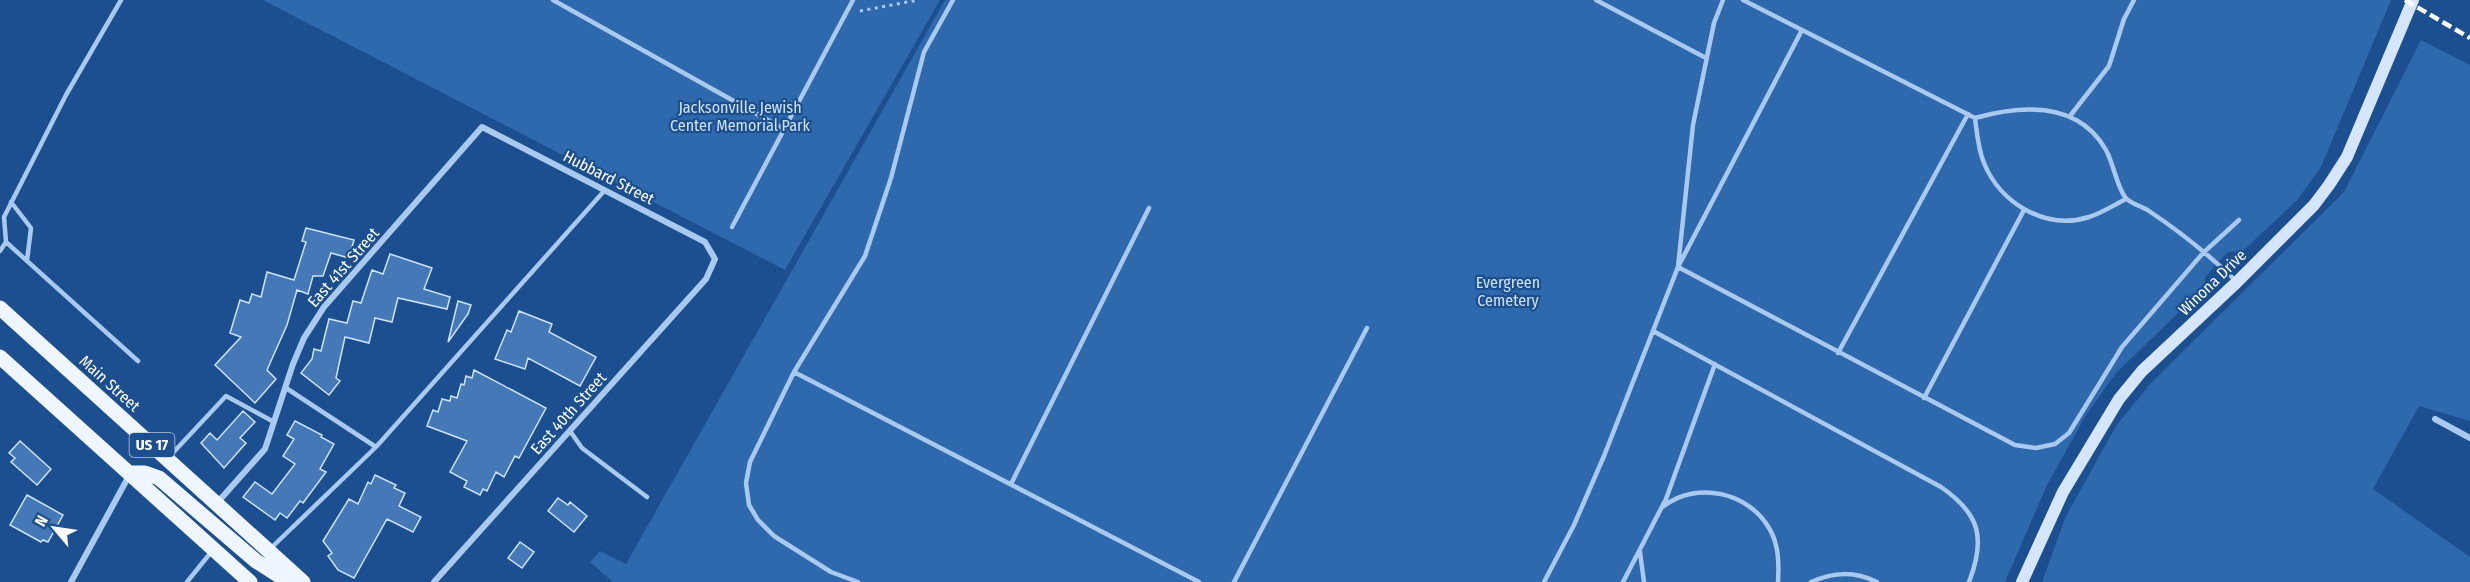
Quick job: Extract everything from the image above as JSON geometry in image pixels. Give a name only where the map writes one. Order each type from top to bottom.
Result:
[{"type":"main road","name":"Main Street","points":[[0,308],[303,582]]},
{"type":"main road","name":"US 17","points":[[0,357],[250,582]]},
{"type":"main road","points":[[130,473],[146,473],[159,478],[256,561],[289,582]]},
{"type":"street","name":"Winona Drive","points":[[2022,582],[2063,492],[2120,399],[2142,371],[2237,282],[2314,205],[2329,185],[2347,157],[2413,0]]},
{"type":"street","name":"Hubbard Street","points":[[482,126],[705,242],[715,259]]},
{"type":"street","name":"East 41st Street","points":[[216,503],[265,449],[304,338],[324,307],[482,126]]},
{"type":"street","name":"East 40th Street","points":[[434,582],[706,279],[715,259]]},
{"type":"street","points":[[2435,419],[2470,438]]},
{"type":"street","points":[[71,582],[130,473]]},
{"type":"lane","points":[[0,251],[6,242],[4,217],[11,202],[66,95],[121,0]]},
{"type":"lane","points":[[554,0],[784,129]]},
{"type":"lane","points":[[732,227],[853,0]]},
{"type":"lane","points":[[858,582],[831,572],[774,536],[758,520],[749,505],[746,483],[750,462],[794,372],[865,256],[891,178],[924,52],[953,0]]},
{"type":"lane","points":[[1596,0],[1706,58]]},
{"type":"lane","points":[[1678,267],[1693,126],[1714,23],[1723,0]]},
{"type":"lane","points":[[1743,0],[1975,118],[2025,109],[2070,116],[2093,133],[2104,147],[2126,198],[2148,210],[2237,282]]},
{"type":"lane","points":[[2070,116],[2109,66],[2124,19],[2134,0]]},
{"type":"lane","points":[[1544,582],[1574,525],[1605,456],[1678,267],[1802,30]]},
{"type":"lane","points":[[1838,353],[1968,114]]},
{"type":"lane","points":[[1975,118],[1984,164],[1998,187],[2024,210],[2047,219],[2068,221],[2088,218],[2126,198]]},
{"type":"lane","points":[[268,550],[376,447],[605,190]]},
{"type":"lane","points":[[11,202],[31,228],[27,261]]},
{"type":"lane","points":[[1011,484],[1149,208]]},
{"type":"lane","points":[[1924,398],[2024,210]]},
{"type":"lane","points":[[1678,267],[2014,445],[2036,448],[2055,444],[2069,433],[2122,347],[2203,253],[2240,220]]},
{"type":"lane","points":[[6,242],[138,361]]},
{"type":"lane","points":[[1234,582],[1367,328]]},
{"type":"lane","points":[[1653,331],[1941,487],[1961,501],[1971,514],[1978,535],[1977,561],[1969,582]]},
{"type":"lane","points":[[1623,582],[1662,507],[1715,364]]},
{"type":"lane","points":[[794,372],[1199,582]]},
{"type":"lane","points":[[286,388],[376,447]]},
{"type":"lane","points":[[167,459],[226,396],[276,422]]},
{"type":"lane","points":[[570,431],[582,448],[647,497]]},
{"type":"lane","points":[[1662,507],[1681,495],[1697,492],[1722,494],[1747,504],[1760,515],[1770,529],[1776,546],[1778,582]]},
{"type":"lane","points":[[187,582],[214,549]]},
{"type":"lane","points":[[1640,552],[1644,582]]},
{"type":"lane","points":[[1811,582],[1830,575],[1848,573],[1877,582]]},
{"type":"path","points":[[844,15],[918,0]]},
{"type":"green space","name":"Jacksonville Jewish Center Memorial Park","points":[[263,0],[940,0],[785,270]]},
{"type":"green space","name":"Evergreen Cemetery","points":[[945,0],[2391,0],[2321,167],[2297,200],[2243,251],[2228,252],[2205,278],[2205,287],[2116,373],[2086,415],[2047,485],[2005,582],[613,582],[590,562],[600,551],[626,564]]},
{"type":"green space","points":[[2421,40],[2470,65],[2470,421],[2419,406],[2373,489],[2470,557],[2470,582],[2042,582],[2066,516],[2116,426],[2151,383],[2344,192]]},
{"type":"building","points":[[306,228],[354,240],[349,258],[331,253],[323,276],[313,276],[308,294],[297,290],[287,325],[267,370],[276,379],[255,403],[215,365],[241,337],[230,333],[240,300],[249,303],[252,294],[261,297],[267,272],[294,280],[306,242],[302,241]]},
{"type":"building","points":[[390,254],[432,268],[424,289],[450,297],[447,309],[398,298],[392,322],[375,318],[369,343],[345,337],[336,378],[340,381],[329,395],[301,373],[312,359],[314,349],[321,351],[329,319],[347,323],[353,301],[361,303],[372,270],[383,274]]},
{"type":"building","points":[[458,301],[471,305],[468,314],[448,342]]},
{"type":"building","points":[[519,311],[552,324],[549,332],[596,357],[580,386],[528,358],[525,369],[495,359],[507,330],[511,332]]},
{"type":"building","points":[[474,370],[546,408],[519,458],[515,456],[504,477],[496,472],[487,491],[483,489],[480,495],[464,487],[467,481],[450,472],[467,441],[427,426],[433,410],[438,412],[442,399],[450,401],[451,396],[457,398],[461,384],[464,385],[466,376],[472,378]]},
{"type":"building","points":[[243,411],[255,422],[240,438],[246,443],[224,468],[201,443],[210,433],[217,440]]},
{"type":"building","points":[[295,421],[334,444],[320,469],[326,472],[303,503],[300,501],[287,518],[280,513],[275,520],[243,497],[255,482],[272,494],[295,464],[283,456],[294,439],[287,435]]},
{"type":"building","points":[[20,441],[51,469],[37,485],[11,462],[15,458],[9,453]]},
{"type":"building","points":[[375,475],[396,485],[394,488],[405,493],[399,506],[421,517],[413,532],[387,519],[354,578],[338,570],[328,556],[332,553],[323,541],[349,499],[358,504],[368,482],[371,484]]},
{"type":"building","points":[[27,495],[63,515],[48,542],[43,540],[41,542],[10,525]]},
{"type":"building","points":[[558,498],[568,505],[570,502],[587,516],[574,532],[548,511]]},
{"type":"building","points":[[520,542],[534,552],[522,568],[508,558]]},
{"type":"railway","points":[[2405,0],[2470,38]]}]
